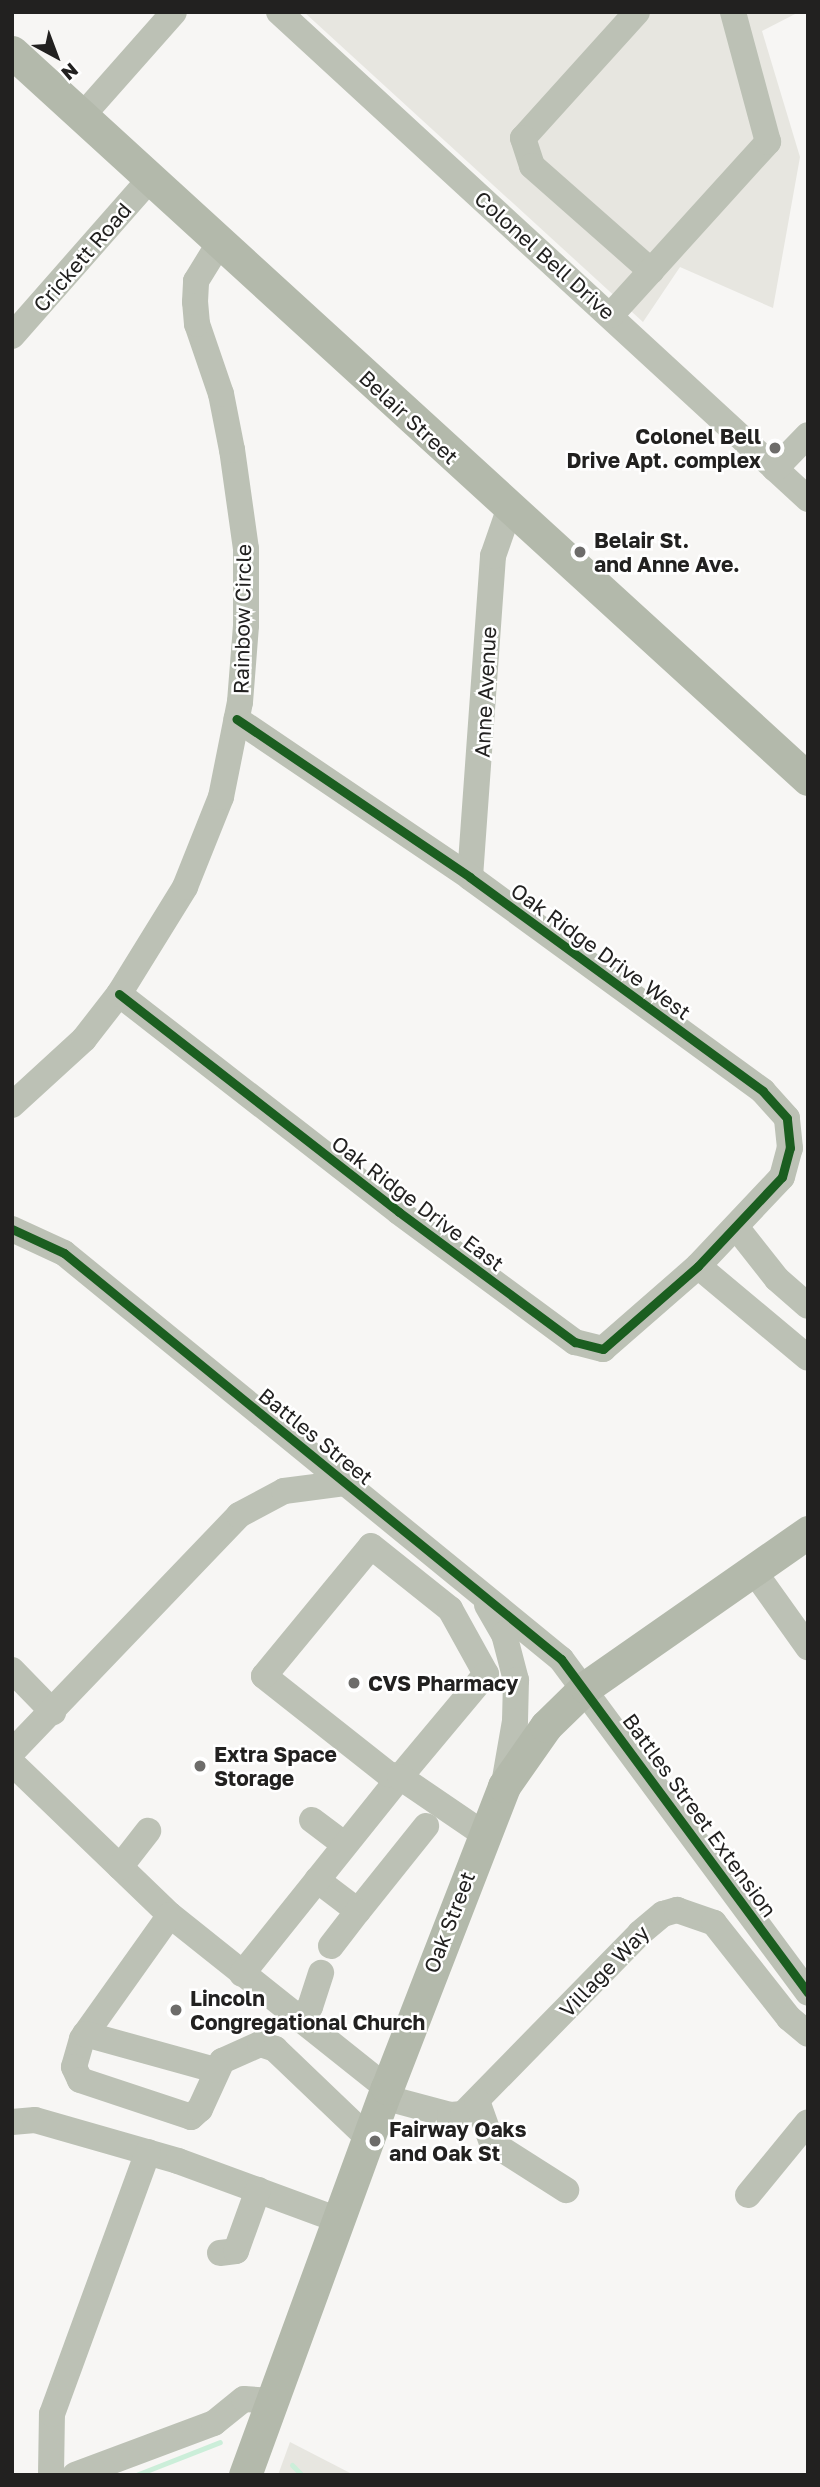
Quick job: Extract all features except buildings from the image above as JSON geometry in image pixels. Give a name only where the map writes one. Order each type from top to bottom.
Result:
[{"type":"main road","name":"Belair Street","points":[[12,52],[509,510],[808,779]]},
{"type":"main road","name":"Oak Street","points":[[245,2475],[385,2092],[482,1833],[503,1786],[546,1726],[586,1687],[808,1532]]},
{"type":"street","points":[[83,115],[174,12]]},
{"type":"street","name":"Colonel Bell Drive","points":[[279,12],[808,499]]},
{"type":"street","points":[[637,12],[523,138],[532,166],[651,271]]},
{"type":"street","points":[[611,315],[768,142],[733,12]]},
{"type":"street","name":"Crickett Road","points":[[12,336],[151,178]]},
{"type":"street","name":"Rainbow Circle","points":[[12,1105],[83,1040],[119,994],[185,887],[221,797],[237,719],[246,625],[246,549],[223,403],[197,324],[195,302],[197,281],[220,242]]},
{"type":"street","points":[[775,469],[808,435]]},
{"type":"street","name":"Anne Avenue","points":[[470,877],[493,556],[509,510]]},
{"type":"street","name":"Oak Ridge Drive West","points":[[237,719],[470,877],[763,1091],[787,1118],[790,1148],[782,1177],[698,1266]]},
{"type":"street","name":"Oak Ridge Drive East","points":[[119,994],[399,1212],[575,1342],[603,1349],[698,1266]]},
{"type":"street","points":[[736,1227],[769,1271],[808,1306]]},
{"type":"street","name":"Battles Street","points":[[12,1229],[64,1253],[552,1651],[586,1687]]},
{"type":"street","points":[[698,1266],[808,1358]]},
{"type":"street","points":[[12,1752],[239,1515],[284,1491],[346,1483]]},
{"type":"street","points":[[242,1974],[400,1777],[486,1674],[450,1609],[371,1546],[264,1676],[388,1774],[400,1777],[482,1833]]},
{"type":"street","points":[[753,1570],[808,1647]]},
{"type":"street","name":"Battles Street","points":[[473,1587],[504,1634],[516,1680],[515,1721],[503,1786]]},
{"type":"street","points":[[12,1670],[52,1712]]},
{"type":"street","name":"Battles Street Extension","points":[[586,1687],[784,1964],[808,1993]]},
{"type":"street","points":[[12,1763],[170,1915],[385,2092]]},
{"type":"street","points":[[312,1820],[345,1845]]},
{"type":"street","points":[[331,1946],[426,1826]]},
{"type":"street","points":[[120,1867],[148,1831]]},
{"type":"street","points":[[317,1880],[358,1910]]},
{"type":"street","name":"Village Way","points":[[385,2092],[450,2115],[463,2114],[645,1928],[677,1910],[715,1923],[789,2018],[808,2034]]},
{"type":"street","points":[[170,1915],[85,2034],[74,2067],[85,2084],[183,2117],[200,2109],[215,2070],[232,2053],[268,2046],[368,2138]]},
{"type":"street","points":[[299,2020],[310,2007],[321,1973]]},
{"type":"street","points":[[85,2034],[215,2070]]},
{"type":"street","points":[[478,2101],[492,2143],[566,2190]]},
{"type":"street","points":[[12,2122],[35,2120],[148,2152],[338,2220]]},
{"type":"street","points":[[748,2195],[808,2122]]},
{"type":"street","points":[[51,2475],[52,2414],[148,2152]]},
{"type":"street","points":[[220,2253],[236,2251],[258,2190]]},
{"type":"street","points":[[75,2475],[214,2423],[244,2399],[273,2401]]},
{"type":"shaded area","points":[[304,12],[799,12],[762,31],[800,157],[773,308],[680,267],[643,322]]},
{"type":"shaded area","points":[[290,2442],[354,2475],[278,2475]]},
{"type":"waterway","points":[[136,2475],[220,2442]]},
{"type":"waterway","points":[[292,2465],[302,2475]]},
{"type":"cycle path","points":[[119,994],[399,1212],[575,1342],[603,1349],[698,1266],[782,1177],[790,1148],[787,1118],[763,1091],[470,877],[237,719]]},
{"type":"cycle path","points":[[12,1229],[64,1253],[561,1659],[808,1993]]},
{"type":"place","name":"Colonel Bell Drive Apt. complex","points":[[775,448]]},
{"type":"place","name":"Belair St. and Anne Ave.","points":[[580,552]]},
{"type":"place","name":"CVS Pharmacy","points":[[354,1683]]},
{"type":"place","name":"Extra Space Storage","points":[[200,1766]]},
{"type":"place","name":"Lincoln Congregational Church","points":[[176,2010]]},
{"type":"place","name":"Fairway Oaks and Oak St","points":[[375,2141]]}]
